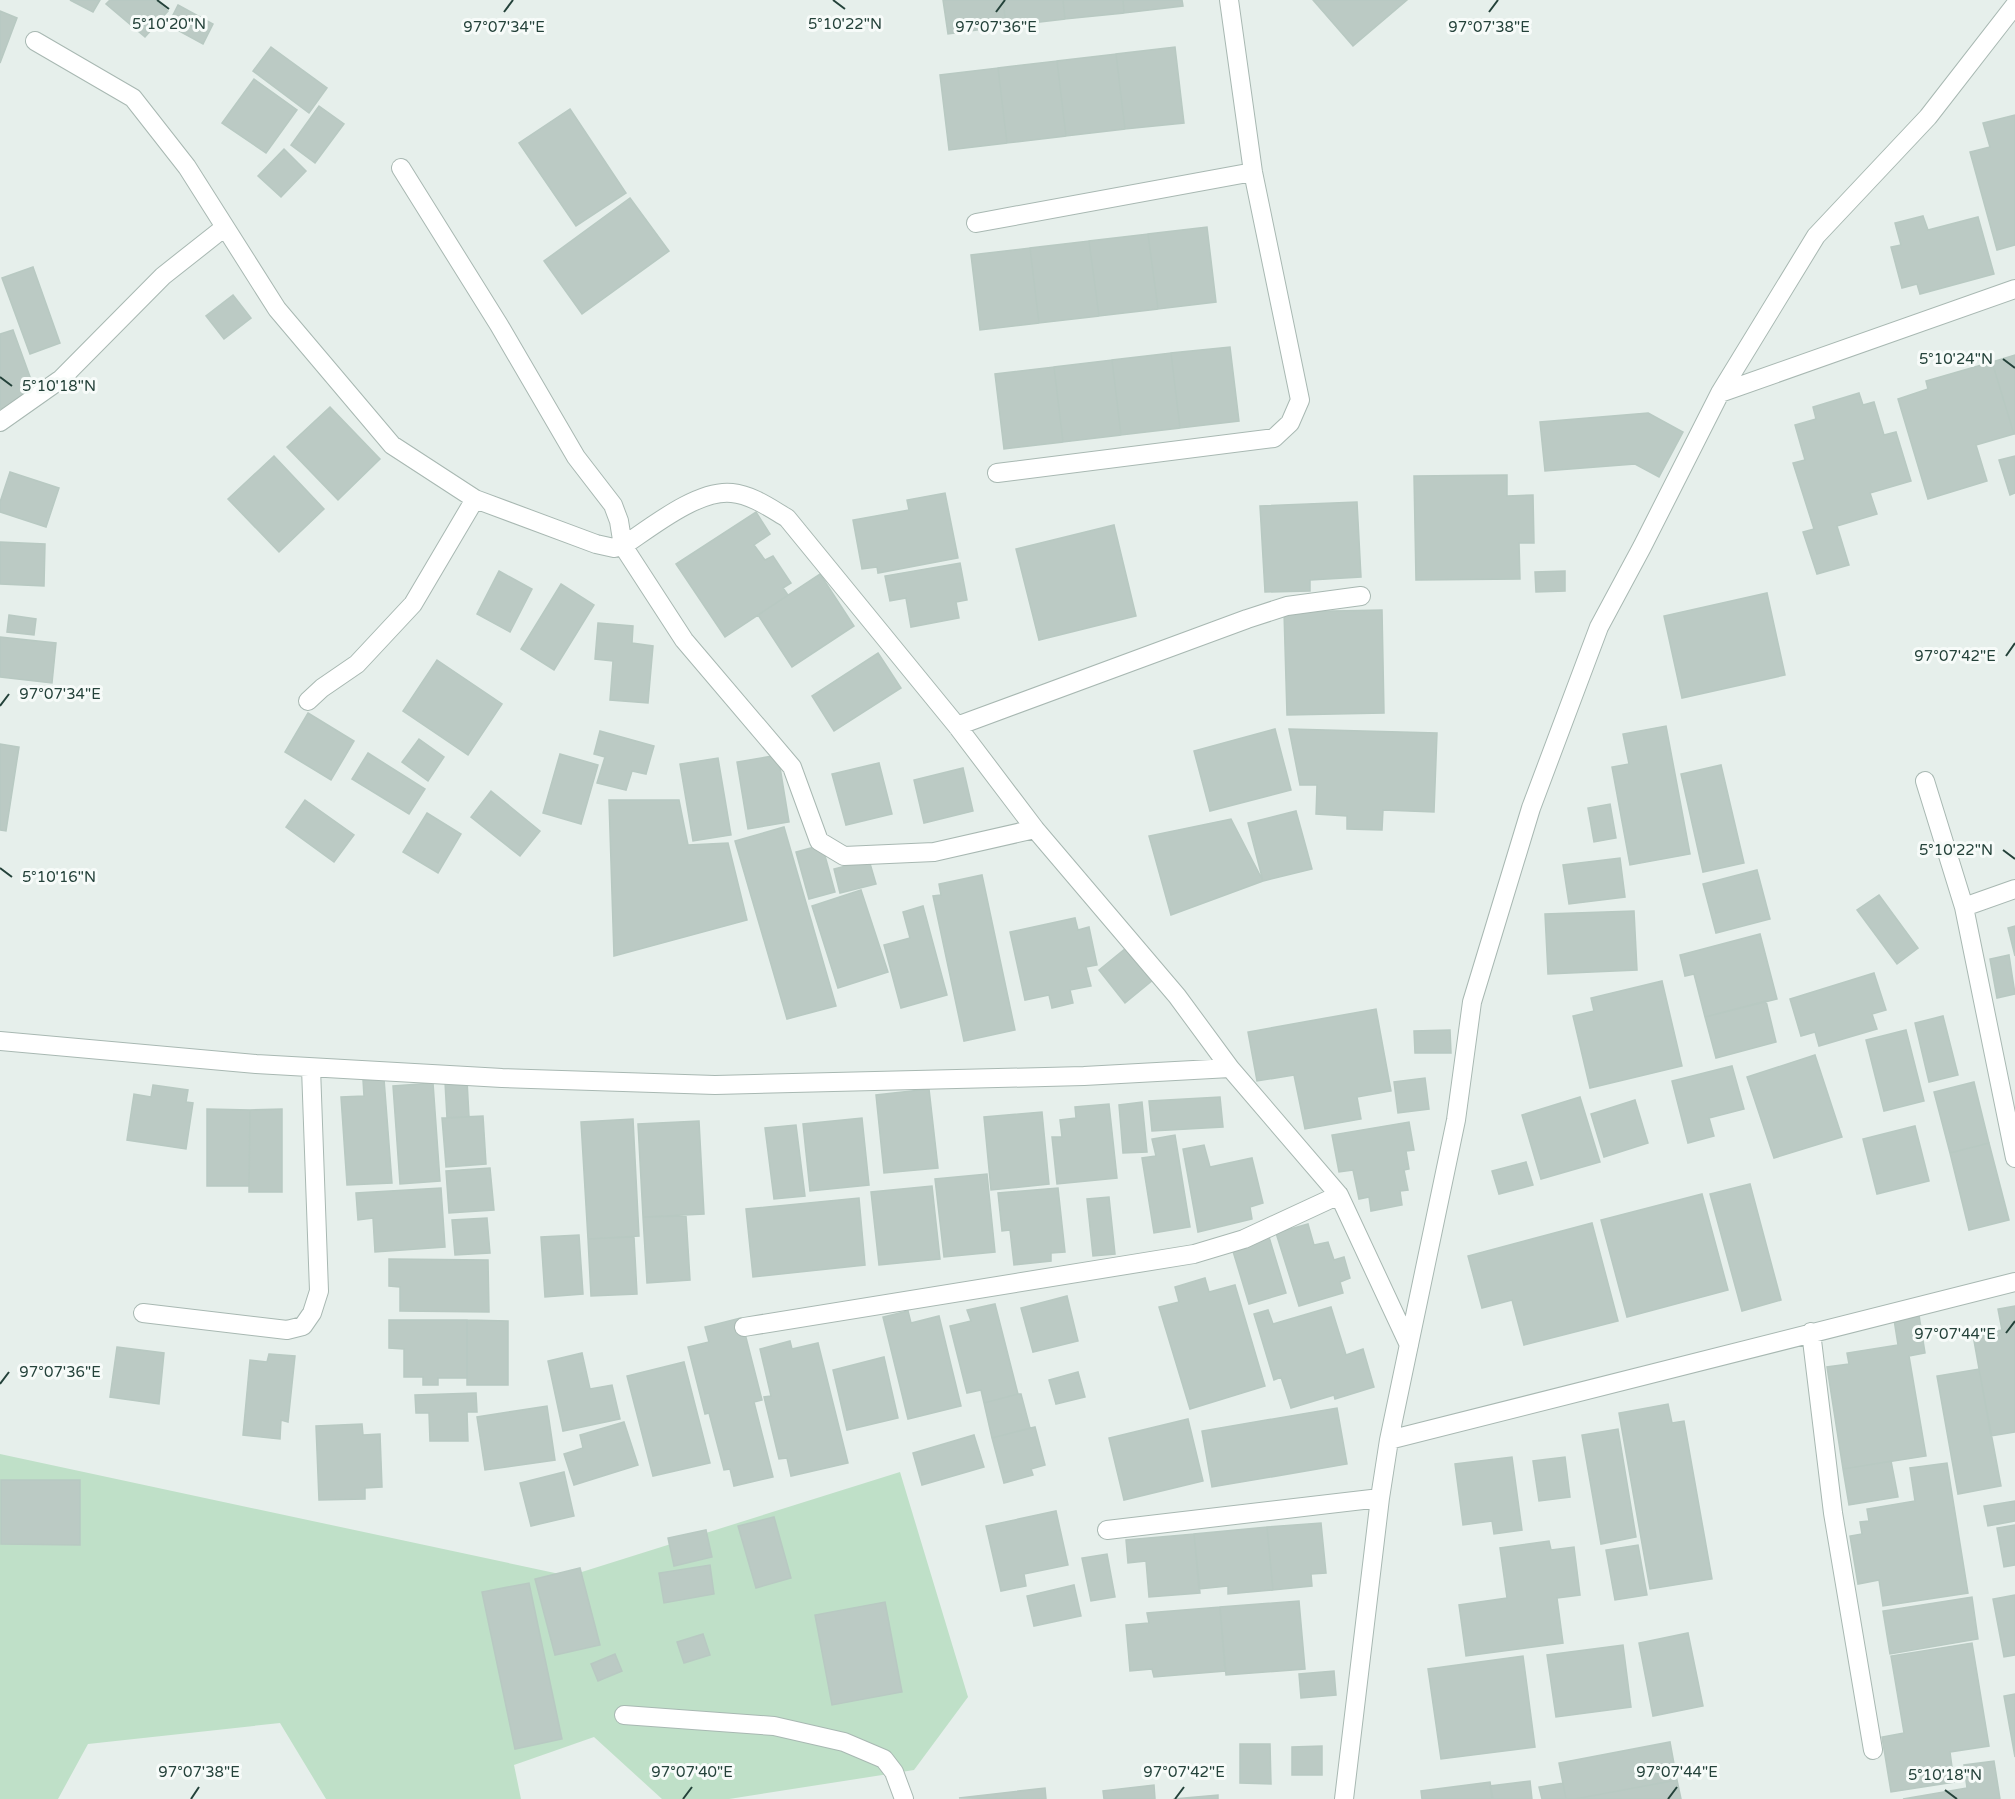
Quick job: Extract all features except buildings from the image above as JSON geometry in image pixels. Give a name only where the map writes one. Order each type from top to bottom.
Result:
[{"type":"street","points":[[997,473],[1274,438],[1290,423],[1300,400],[1253,172],[1229,0]]},
{"type":"street","points":[[1344,1799],[1389,1440],[1456,1120],[1472,1002],[1531,808],[1599,627],[1720,393],[1816,236],[1928,117],[2015,5]]},
{"type":"street","points":[[35,41],[133,98],[187,167],[277,309],[392,445],[475,499],[596,544],[614,548],[623,546],[695,500],[730,493],[759,501],[787,518],[957,726],[1035,829],[1177,996],[1230,1068],[1339,1195],[1409,1345]]},
{"type":"street","points":[[401,168],[499,325],[576,457],[613,505],[619,521],[623,546],[684,640],[792,767],[819,840],[844,856],[934,852],[1035,829]]},
{"type":"street","points":[[976,223],[1253,172]]},
{"type":"street","points":[[0,422],[61,380],[163,276],[225,227]]},
{"type":"street","points":[[1720,393],[2015,289]]},
{"type":"street","points":[[308,701],[322,688],[357,664],[413,604],[475,499]]},
{"type":"street","points":[[957,726],[1246,619],[1287,606],[1361,596]]},
{"type":"street","points":[[1925,781],[1964,907],[2015,1158]]},
{"type":"street","points":[[1964,907],[2015,889]]},
{"type":"street","points":[[0,1041],[311,1068],[502,1078],[715,1084],[1084,1076],[1230,1068]]},
{"type":"street","points":[[143,1313],[287,1330],[303,1326],[312,1313],[319,1291],[311,1068]]},
{"type":"street","points":[[744,1327],[1194,1254],[1244,1239],[1339,1195]]},
{"type":"street","points":[[1389,1440],[2015,1282]]},
{"type":"street","points":[[1811,1332],[1833,1513],[1873,1750]]},
{"type":"street","points":[[1107,1530],[1380,1498]]},
{"type":"street","points":[[624,1715],[774,1726],[844,1742],[884,1759],[894,1772],[904,1799]]},
{"type":"green space","points":[[0,1454],[569,1576],[900,1472],[968,1697],[914,1770],[729,1799],[662,1799],[594,1737],[514,1765],[521,1799],[326,1799],[280,1723],[88,1744],[58,1799],[0,1799]]}]
